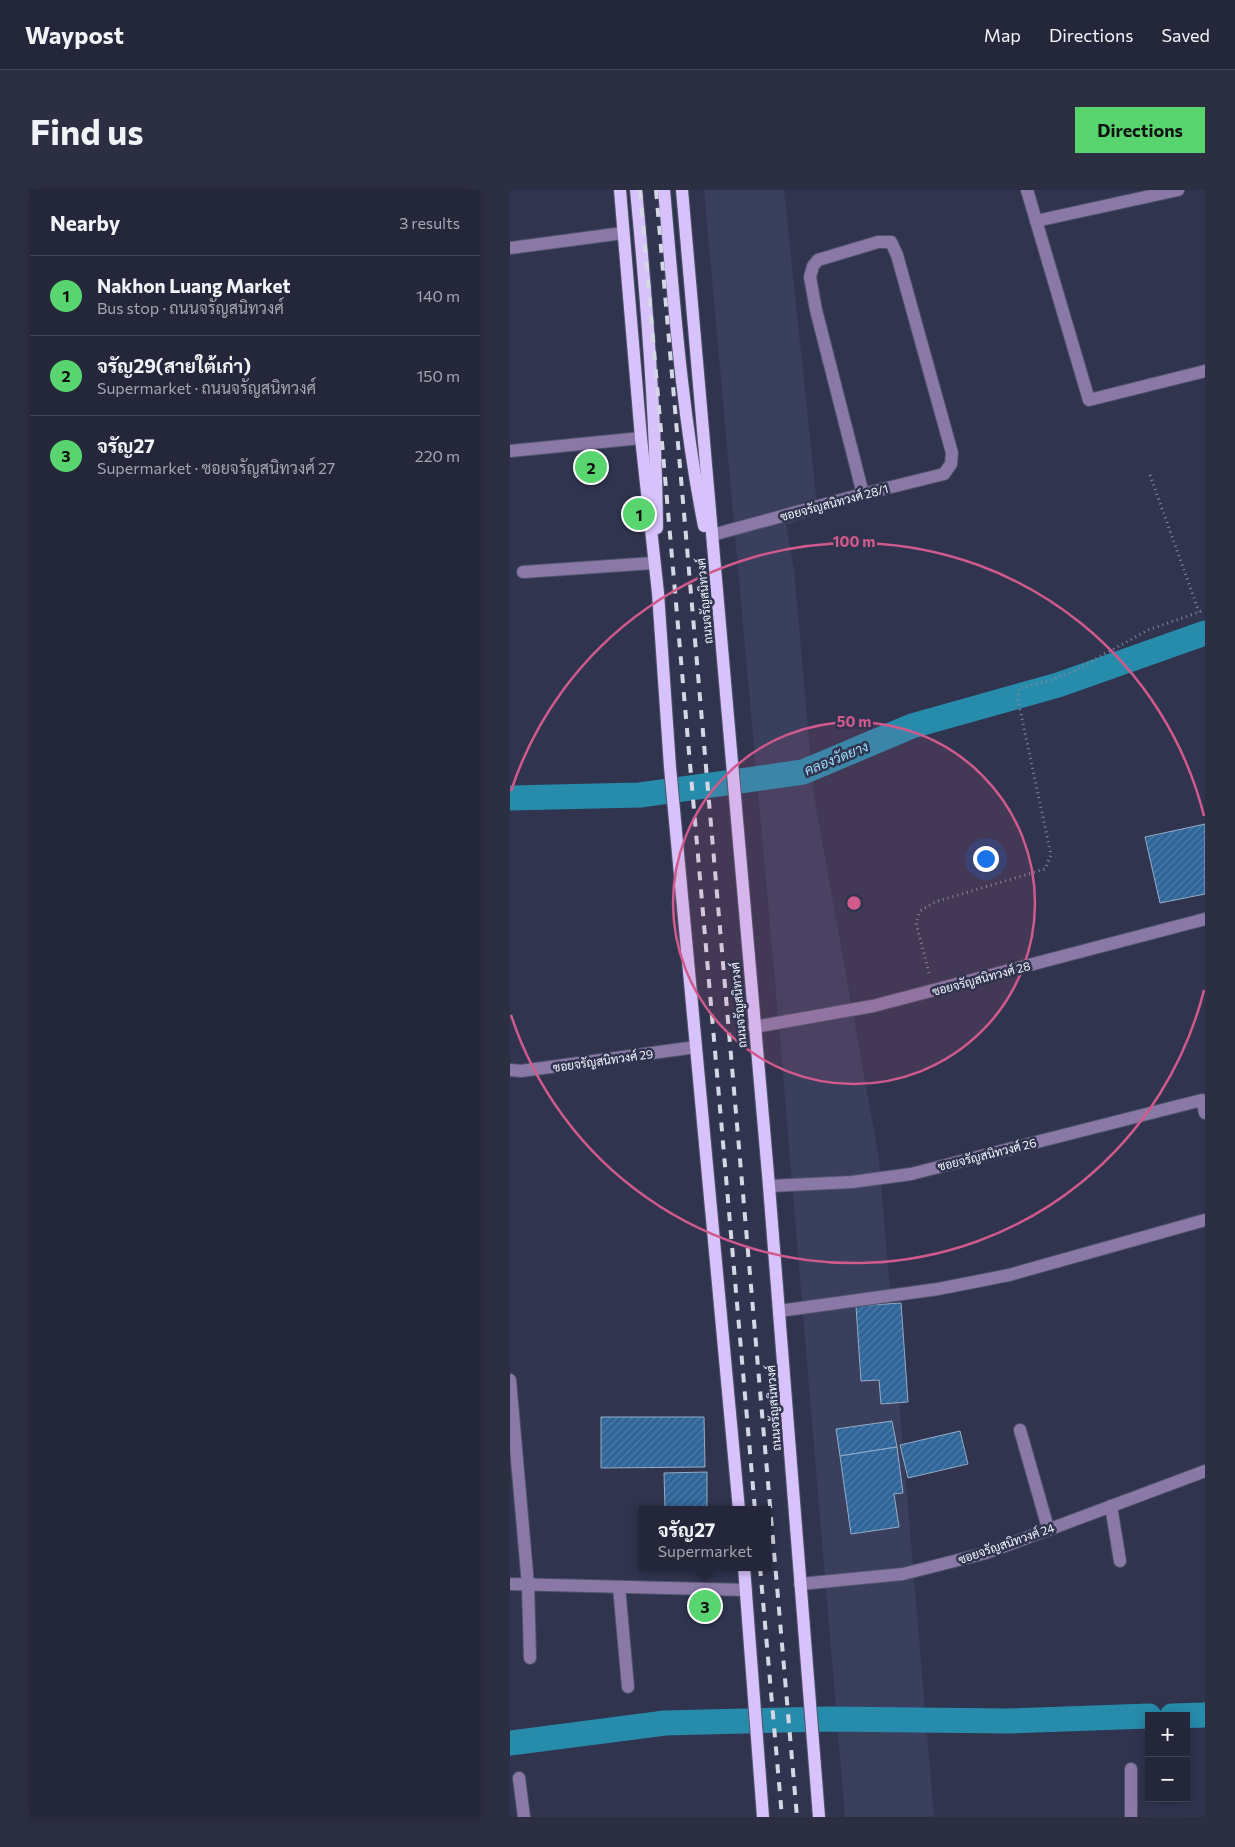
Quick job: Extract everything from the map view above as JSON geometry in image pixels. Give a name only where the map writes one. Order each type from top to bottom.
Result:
[{"type":"main road","points":[[620,190],[641,438],[653,563],[658,593]]},
{"type":"main road","points":[[636,190],[651,348],[658,593],[670,767],[739,1506]]},
{"type":"main road","points":[[664,190],[678,346],[694,475],[717,587]]},
{"type":"main road","name":"ถนนจรัญสนิทวงศ์","points":[[682,190],[779,1311],[819,1817]]},
{"type":"main road","points":[[744,1571],[763,1817]]},
{"type":"street","points":[[1027,190],[1089,400],[1205,372]]},
{"type":"street","points":[[1036,222],[1178,190]]},
{"type":"street","points":[[510,248],[623,234]]},
{"type":"street","name":"ซอยจรัญสนิทวงศ์ 28/1","points":[[712,535],[944,474],[951,464],[952,453],[897,255],[891,242],[863,245],[818,260],[810,277],[816,310],[863,494]]},
{"type":"street","points":[[510,451],[641,438]]},
{"type":"street","points":[[523,572],[653,563]]},
{"type":"street","name":"ซอยจรัญสนิทวงศ์ 28","points":[[754,1027],[873,1006],[1205,919]]},
{"type":"street","name":"ซอยจรัญสนิทวงศ์ 29","points":[[510,1070],[521,1071],[696,1047]]},
{"type":"street","name":"ซอยจรัญสนิทวงศ์ 26","points":[[768,1186],[852,1182],[911,1174],[1202,1100],[1205,1113]]},
{"type":"street","points":[[779,1311],[970,1284],[1052,1264],[1205,1220]]},
{"type":"street","points":[[510,1380],[528,1585],[530,1658]]},
{"type":"street","points":[[1020,1430],[1048,1528]]},
{"type":"street","name":"ซอยจรัญสนิทวงศ์ 24","points":[[800,1584],[903,1574],[986,1552],[1205,1471]]},
{"type":"street","points":[[1111,1506],[1120,1561]]},
{"type":"street","points":[[510,1584],[746,1590]]},
{"type":"street","points":[[619,1587],[628,1687]]},
{"type":"street","points":[[1130,1769],[1131,1817]]},
{"type":"street","points":[[519,1778],[524,1817]]},
{"type":"path","points":[[1150,475],[1199,612]]},
{"type":"path","points":[[934,990],[916,923],[920,911],[935,902],[1045,869],[1051,855],[1018,700],[1018,691],[1021,686],[1051,680],[1072,672],[1148,630],[1205,610]]},
{"type":"shaded area","points":[[704,190],[784,190],[818,514],[786,525],[794,569],[814,796],[879,1159],[934,1817],[845,1817],[776,992]]},
{"type":"building","points":[[1205,824],[1205,894],[1160,903],[1145,837]]},
{"type":"building","points":[[901,1303],[908,1402],[881,1404],[879,1380],[861,1381],[856,1306]]},
{"type":"building","points":[[601,1417],[704,1417],[705,1467],[601,1468]]},
{"type":"building","points":[[892,1421],[897,1447],[840,1456],[836,1429]]},
{"type":"building","points":[[960,1431],[968,1464],[908,1478],[900,1445]]},
{"type":"building","points":[[897,1447],[903,1493],[894,1494],[899,1527],[851,1534],[840,1456]]},
{"type":"building","points":[[707,1472],[707,1506],[665,1506],[664,1473]]},
{"type":"waterway","name":"คลองวัดยาง","points":[[510,798],[640,795],[803,772],[912,726],[1058,685],[1205,633]]},
{"type":"waterway","points":[[1190,1715],[1205,1715]]},
{"type":"waterway","points":[[510,1743],[665,1723],[828,1719],[1008,1721],[1145,1716]]},
{"type":"railway","points":[[640,190],[755,1506]]},
{"type":"railway","points":[[656,190],[770,1506]]},
{"type":"railway","points":[[771,1517],[797,1817]]},
{"type":"railway","points":[[760,1571],[782,1817]]},
{"type":"place","name":"จรัญ29(สายใต้เก่า)","points":[[591,467]]},
{"type":"place","name":"Nakhon Luang Market","points":[[639,514]]},
{"type":"place","name":"จรัญ27","points":[[705,1606]]}]
